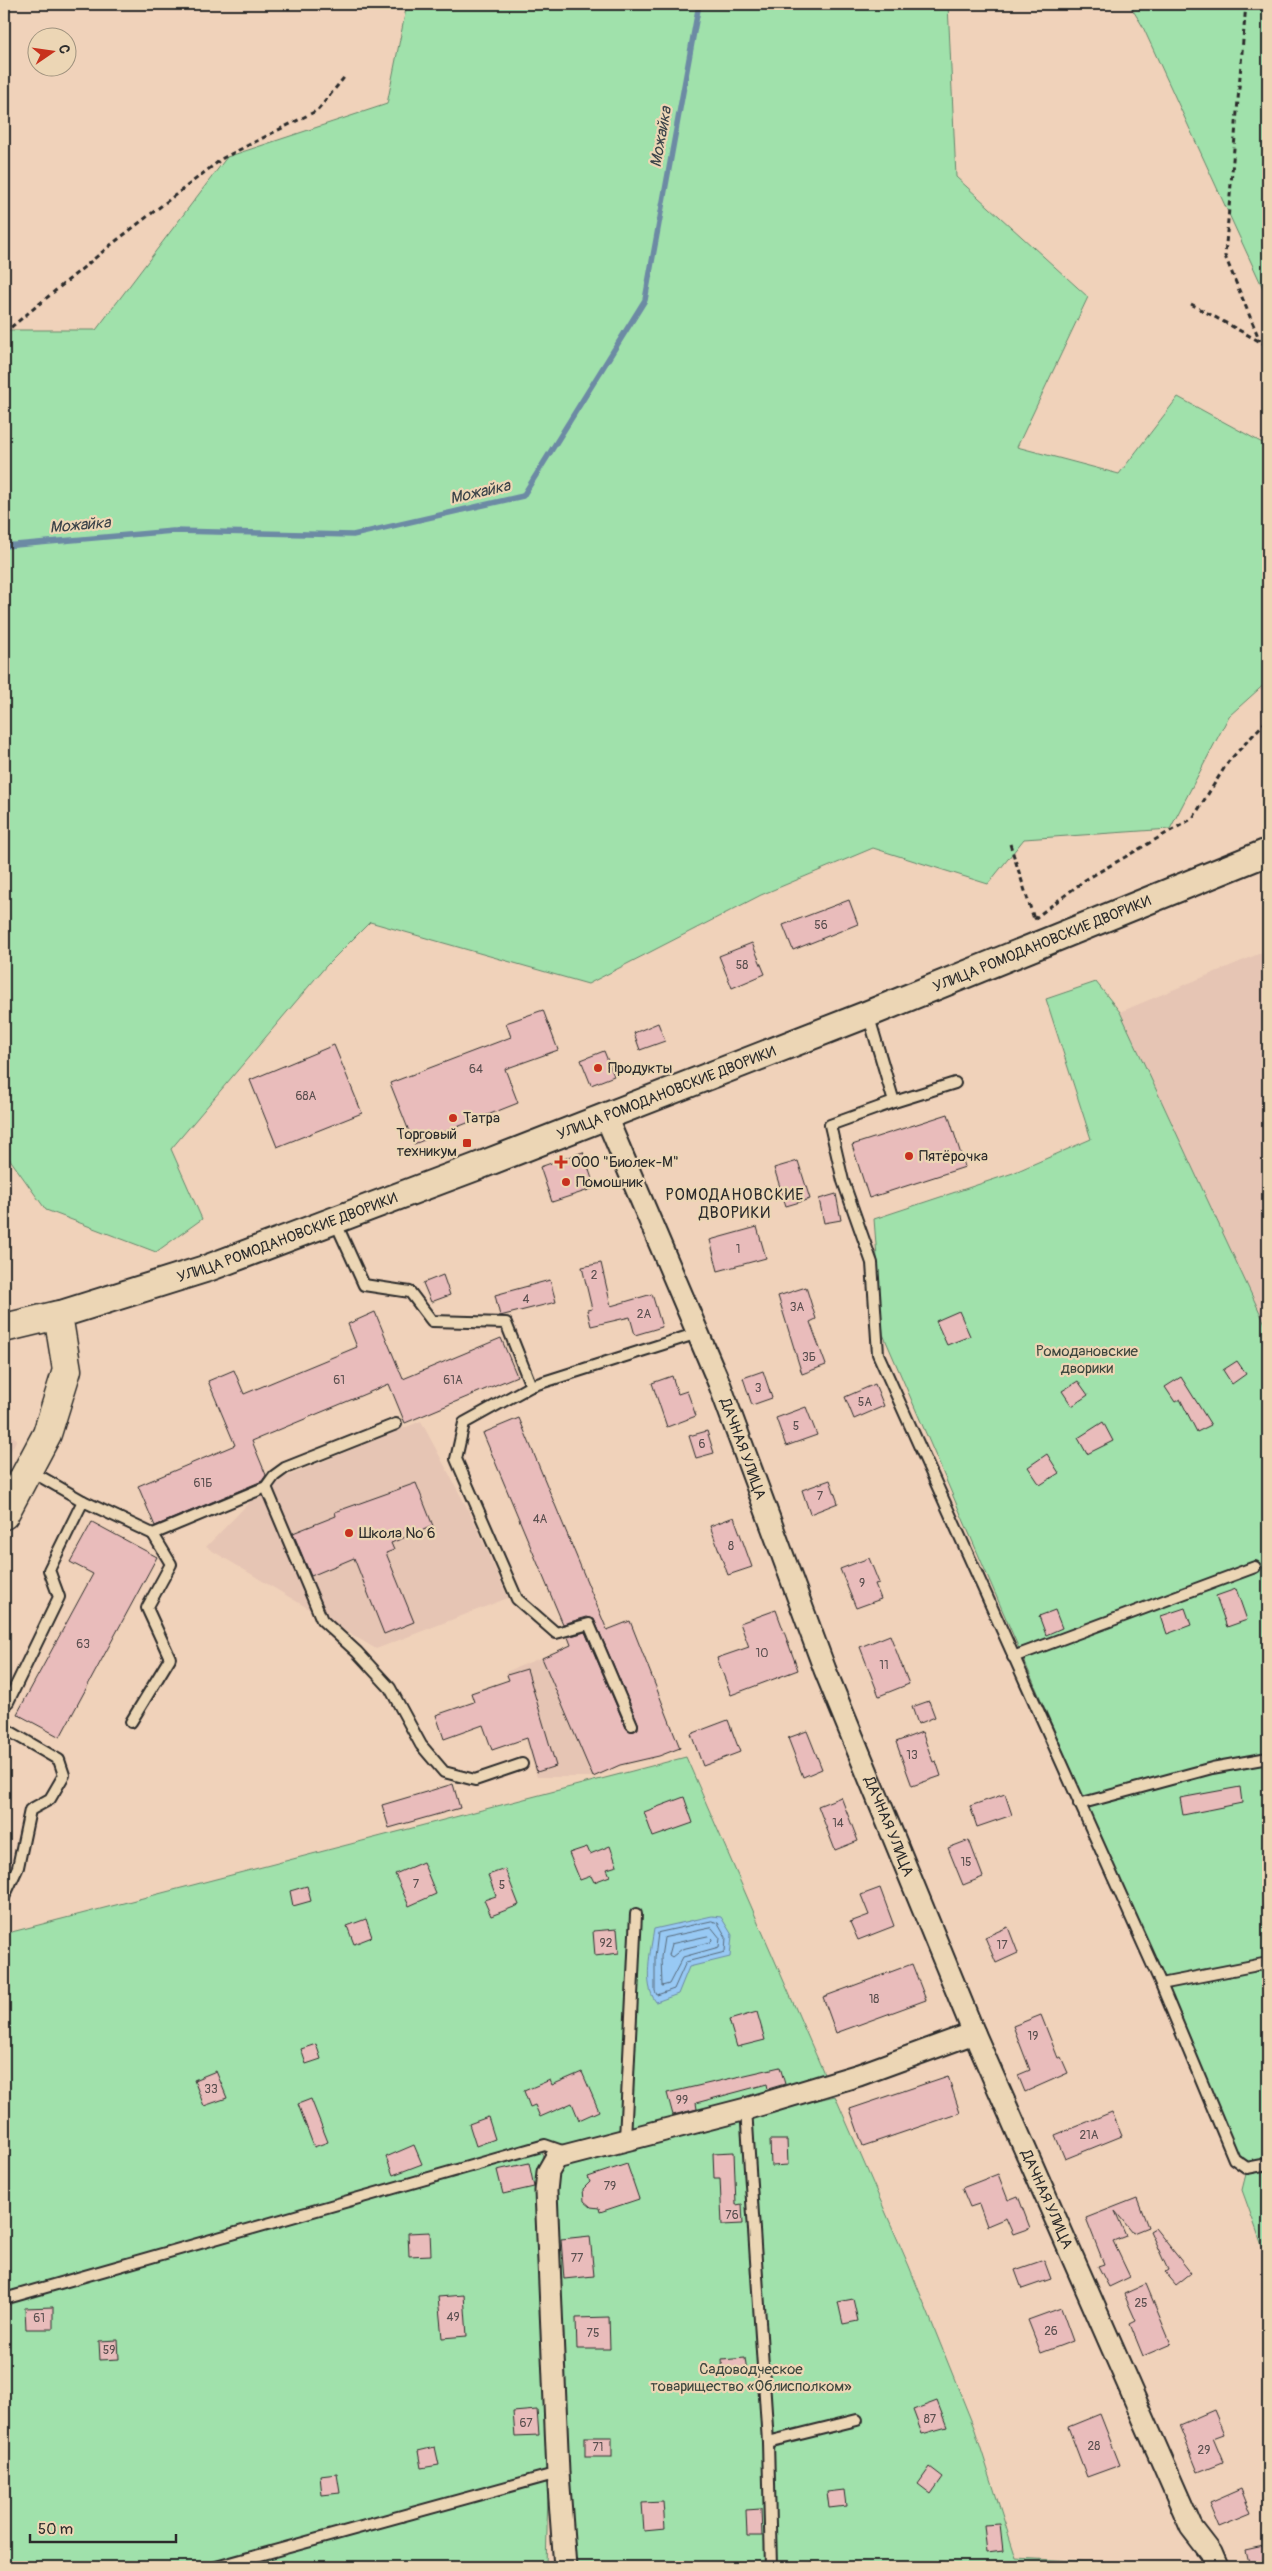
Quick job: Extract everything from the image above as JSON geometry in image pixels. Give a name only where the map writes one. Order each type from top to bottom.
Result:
[{"type":"main road","points":[[4,1328],[58,1316],[68,1370],[47,1434],[4,1515]]},
{"type":"street","name":"УЛИЦА РОМОДАНОВСКИЕ ДВОРИКИ","points":[[58,1316],[208,1268],[606,1117],[868,1014],[1038,932],[1268,852]]},
{"type":"street","name":"ДАЧНАЯ УЛИЦА","points":[[606,1117],[719,1383],[825,1670],[974,2033],[1191,2528],[1211,2553],[1217,2567]]},
{"type":"street","points":[[565,2567],[558,2474],[546,2191],[548,2172],[556,2158],[569,2153],[746,2109],[859,2075],[974,2033]]},
{"type":"lane","points":[[868,1014],[894,1102]]},
{"type":"lane","points":[[954,1083],[830,1125],[843,1181],[872,1263],[878,1354],[1161,1984],[1234,2159],[1247,2168],[1268,2164]]},
{"type":"lane","points":[[334,1220],[364,1285],[410,1292],[432,1321],[506,1323],[531,1386]]},
{"type":"lane","points":[[632,1725],[589,1624],[556,1633],[517,1599],[456,1459],[464,1423],[531,1386],[698,1333]]},
{"type":"lane","points":[[153,1534],[266,1487],[274,1476],[285,1468],[396,1424]]},
{"type":"lane","points":[[28,1470],[83,1501],[153,1534],[171,1564],[147,1608],[170,1658],[131,1722]]},
{"type":"lane","points":[[266,1487],[322,1620],[357,1652],[390,1688],[421,1745],[444,1772],[475,1780],[522,1764]]},
{"type":"lane","points":[[4,1704],[8,1702],[58,1598],[49,1570],[83,1501]]},
{"type":"lane","points":[[1013,1657],[1255,1567]]},
{"type":"lane","points":[[4,1728],[58,1760],[64,1775],[50,1799],[30,1810],[18,1867],[4,1898]]},
{"type":"lane","points":[[1079,1804],[1212,1768],[1268,1758]]},
{"type":"lane","points":[[625,2139],[636,1914]]},
{"type":"lane","points":[[1161,1984],[1268,1963]]},
{"type":"lane","points":[[746,2109],[768,2442],[771,2567]]},
{"type":"lane","points":[[4,2299],[545,2145],[569,2153]]},
{"type":"lane","points":[[768,2442],[857,2420]]},
{"type":"lane","points":[[216,2567],[558,2474]]},
{"type":"path","points":[[1246,4],[1225,256],[1260,341]]},
{"type":"path","points":[[4,333],[112,244],[223,158],[318,110],[346,75]]},
{"type":"path","points":[[1191,304],[1268,346]]},
{"type":"path","points":[[1038,932],[1085,880],[1193,818],[1228,762],[1268,719]]},
{"type":"path","points":[[1010,844],[1038,932]]},
{"type":"shaded area","points":[[1268,950],[1268,1330],[1120,1012]]},
{"type":"shaded area","name":"Школа № 6","points":[[421,1421],[473,1519],[508,1598],[376,1649],[206,1547],[266,1485]]},
{"type":"shaded area","points":[[4,1432],[17,1439],[4,1464]]},
{"type":"shaded area","points":[[630,1621],[680,1748],[659,1756],[620,1765],[593,1777],[537,1777],[506,1672]]},
{"type":"green space","points":[[407,4],[948,4],[956,177],[1088,297],[1017,447],[1119,474],[1178,397],[1268,446],[1268,681],[1229,716],[1170,829],[1024,839],[988,884],[873,848],[761,895],[588,984],[370,922],[326,966],[171,1149],[202,1219],[156,1252],[46,1210],[4,1151],[4,330],[96,330],[227,157],[387,104]]},
{"type":"green space","points":[[1129,4],[1268,4],[1268,299],[1142,25]]},
{"type":"green space","name":"Ромодановские дворики","points":[[1096,982],[1120,1012],[1268,1330],[1268,2262],[1242,2190],[1246,2174],[883,1334],[874,1219],[1013,1173],[1091,1139],[1046,999]]},
{"type":"green space","points":[[686,1757],[826,2078],[589,2142],[543,2152],[538,2192],[549,2455],[546,2567],[4,2567],[4,1934]]},
{"type":"green space","name":"Садоводческое товарищество «Облисполком»","points":[[835,2096],[909,2266],[975,2430],[1016,2558],[1192,2567],[569,2567],[556,2173],[561,2165],[741,2118]]},
{"type":"water","points":[[712,1916],[721,1917],[732,1935],[730,1957],[689,1967],[678,1994],[656,2002],[649,1986],[648,1977],[654,1929]]},
{"type":"building","points":[[849,900],[858,924],[793,950],[783,925]]},
{"type":"building","points":[[752,943],[765,974],[732,988],[719,956]]},
{"type":"building","points":[[543,1010],[558,1050],[505,1069],[518,1103],[414,1144],[390,1083],[511,1037],[506,1023]]},
{"type":"building","points":[[658,1023],[665,1041],[640,1050],[634,1033]]},
{"type":"building","points":[[334,1045],[362,1113],[277,1147],[250,1080]]},
{"type":"building","name":"Продукты","points":[[604,1051],[614,1076],[591,1085],[581,1060]]},
{"type":"building","name":"Пятёрочка","points":[[948,1114],[965,1167],[869,1198],[852,1145]]},
{"type":"building","points":[[583,1152],[595,1188],[552,1202],[540,1167]]},
{"type":"building","points":[[798,1161],[810,1199],[786,1206],[774,1168]]},
{"type":"building","points":[[836,1194],[841,1220],[824,1223],[819,1199]]},
{"type":"building","points":[[757,1227],[766,1258],[718,1271],[710,1240]]},
{"type":"building","points":[[601,1263],[611,1306],[652,1294],[662,1327],[635,1335],[630,1317],[591,1326],[587,1310],[592,1309],[582,1267]]},
{"type":"building","points":[[443,1275],[450,1295],[431,1302],[423,1283]]},
{"type":"building","points":[[550,1280],[556,1302],[500,1316],[495,1295]]},
{"type":"building","points":[[806,1287],[816,1319],[810,1322],[826,1365],[802,1374],[778,1296]]},
{"type":"building","points":[[959,1311],[970,1336],[947,1345],[936,1321]]},
{"type":"building","points":[[375,1312],[403,1379],[501,1338],[517,1376],[405,1423],[389,1384],[252,1441],[266,1475],[262,1481],[155,1526],[138,1486],[235,1445],[208,1381],[234,1370],[244,1394],[357,1347],[348,1324]]},
{"type":"building","points":[[1237,1361],[1246,1374],[1232,1384],[1223,1370]]},
{"type":"building","points":[[763,1371],[772,1398],[752,1405],[743,1378]]},
{"type":"building","points":[[672,1376],[678,1394],[687,1391],[696,1416],[667,1427],[652,1383]]},
{"type":"building","points":[[1181,1377],[1211,1425],[1197,1432],[1180,1399],[1175,1402],[1165,1387]]},
{"type":"building","points":[[1078,1381],[1088,1395],[1072,1406],[1062,1391]]},
{"type":"building","points":[[875,1384],[884,1406],[854,1419],[845,1397]]},
{"type":"building","points":[[806,1407],[817,1435],[786,1446],[776,1418]]},
{"type":"building","points":[[519,1418],[607,1630],[630,1621],[680,1748],[659,1756],[620,1765],[593,1777],[542,1658],[571,1645],[568,1637],[585,1632],[626,1728],[634,1731],[638,1729],[638,1723],[594,1619],[587,1617],[563,1624],[483,1433]]},
{"type":"building","points":[[1103,1422],[1113,1441],[1087,1454],[1078,1438]]},
{"type":"building","points":[[707,1431],[714,1453],[696,1458],[689,1436]]},
{"type":"building","points":[[1047,1454],[1059,1473],[1040,1485],[1028,1467]]},
{"type":"building","points":[[830,1480],[838,1503],[810,1514],[802,1490]]},
{"type":"building","points":[[416,1483],[433,1526],[391,1543],[394,1550],[386,1553],[414,1622],[384,1634],[354,1558],[311,1576],[293,1533],[336,1516],[335,1512]]},
{"type":"building","points":[[734,1517],[752,1567],[728,1575],[710,1526]]},
{"type":"building","points":[[92,1522],[157,1557],[60,1737],[17,1714],[93,1574],[70,1562]]},
{"type":"building","points":[[869,1558],[879,1583],[875,1584],[881,1599],[856,1608],[840,1569]]},
{"type":"building","points":[[1236,1589],[1247,1620],[1227,1627],[1216,1596]]},
{"type":"building","points":[[1185,1608],[1191,1625],[1167,1634],[1161,1616]]},
{"type":"building","points":[[776,1610],[798,1670],[731,1695],[717,1658],[749,1647],[740,1623]]},
{"type":"building","points":[[1055,1610],[1062,1628],[1046,1635],[1039,1616]]},
{"type":"building","points":[[890,1635],[909,1684],[879,1696],[860,1647]]},
{"type":"building","points":[[527,1669],[556,1766],[537,1772],[527,1738],[492,1750],[483,1725],[444,1739],[436,1715],[474,1702],[471,1693],[509,1680],[507,1675]]},
{"type":"building","points":[[929,1701],[935,1717],[918,1724],[912,1707]]},
{"type":"building","points":[[728,1720],[740,1752],[703,1766],[691,1734]]},
{"type":"building","points":[[807,1731],[822,1769],[803,1777],[788,1738]]},
{"type":"building","points":[[922,1732],[933,1762],[936,1761],[941,1776],[912,1786],[896,1742]]},
{"type":"building","points":[[453,1784],[460,1808],[389,1828],[382,1805]]},
{"type":"building","points":[[1240,1787],[1242,1803],[1183,1815],[1180,1798]]},
{"type":"building","points":[[1005,1794],[1012,1815],[977,1827],[970,1806]]},
{"type":"building","points":[[684,1797],[693,1823],[653,1837],[644,1812]]},
{"type":"building","points":[[841,1797],[858,1841],[835,1850],[818,1806]]},
{"type":"building","points":[[969,1840],[983,1877],[963,1885],[948,1848]]},
{"type":"building","points":[[610,1846],[617,1866],[607,1869],[610,1876],[594,1882],[591,1876],[580,1880],[569,1853],[587,1847],[590,1854]]},
{"type":"building","points":[[423,1862],[436,1894],[409,1906],[395,1874]]},
{"type":"building","points":[[505,1869],[519,1905],[491,1916],[484,1900],[496,1896],[488,1875]]},
{"type":"building","points":[[307,1886],[311,1901],[293,1906],[290,1891]]},
{"type":"building","points":[[880,1888],[894,1926],[858,1940],[850,1922],[869,1915],[861,1895]]},
{"type":"building","points":[[366,1919],[372,1937],[354,1944],[347,1926]]},
{"type":"building","points":[[1008,1927],[1018,1953],[996,1963],[985,1937]]},
{"type":"building","points":[[617,1929],[619,1953],[595,1956],[593,1931]]},
{"type":"building","points":[[912,1964],[926,2000],[836,2033],[823,1997]]},
{"type":"building","points":[[757,2012],[765,2040],[737,2047],[729,2020]]},
{"type":"building","points":[[1041,2015],[1058,2058],[1061,2057],[1068,2073],[1025,2092],[1018,2075],[1030,2070],[1013,2026]]},
{"type":"building","points":[[316,2044],[321,2059],[306,2064],[301,2049]]},
{"type":"building","points":[[780,2067],[785,2084],[768,2089],[767,2084],[696,2103],[697,2109],[673,2115],[667,2093]]},
{"type":"building","points":[[216,2071],[227,2098],[204,2106],[194,2080]]},
{"type":"building","points":[[582,2072],[599,2111],[579,2120],[572,2103],[540,2117],[535,2105],[530,2107],[524,2091],[550,2080],[552,2085]]},
{"type":"building","points":[[948,2076],[960,2113],[863,2146],[850,2109]]},
{"type":"building","points":[[311,2099],[328,2142],[314,2147],[298,2104]]},
{"type":"building","points":[[1112,2112],[1122,2136],[1065,2159],[1055,2135]]},
{"type":"building","points":[[488,2117],[495,2139],[476,2146],[469,2124]]},
{"type":"building","points":[[770,2140],[787,2140],[788,2165],[771,2166]]},
{"type":"building","points":[[414,2145],[422,2164],[393,2175],[386,2157]]},
{"type":"building","points":[[734,2152],[736,2205],[742,2204],[743,2224],[722,2225],[720,2178],[714,2178],[713,2153]]},
{"type":"building","points":[[529,2163],[534,2187],[503,2194],[497,2170]]},
{"type":"building","points":[[627,2164],[639,2199],[600,2212],[599,2208],[591,2207],[584,2201],[583,2189],[590,2182],[588,2177]]},
{"type":"building","points":[[998,2174],[1008,2200],[1018,2196],[1030,2228],[1013,2234],[1006,2218],[987,2226],[979,2204],[970,2207],[962,2188]]},
{"type":"building","points":[[1137,2198],[1148,2227],[1133,2233],[1115,2211],[1126,2236],[1113,2241],[1130,2277],[1109,2287],[1098,2266],[1104,2264],[1086,2218]]},
{"type":"building","points":[[1155,2228],[1191,2273],[1176,2285],[1165,2272],[1168,2270],[1150,2231]]},
{"type":"building","points":[[430,2232],[431,2255],[409,2256],[408,2233]]},
{"type":"building","points":[[590,2236],[594,2276],[564,2279],[561,2239]]},
{"type":"building","points":[[1044,2260],[1051,2279],[1022,2289],[1015,2270]]},
{"type":"building","points":[[1146,2284],[1171,2344],[1143,2356],[1130,2324],[1136,2321],[1124,2294]]},
{"type":"building","points":[[464,2295],[467,2336],[442,2338],[438,2297]]},
{"type":"building","points":[[853,2299],[858,2321],[843,2324],[838,2302]]},
{"type":"building","points":[[53,2307],[53,2329],[26,2329],[25,2308]]},
{"type":"building","points":[[1061,2308],[1073,2341],[1041,2353],[1028,2320]]},
{"type":"building","points":[[609,2317],[610,2349],[577,2349],[576,2318]]},
{"type":"building","points":[[118,2340],[119,2359],[100,2360],[99,2341]]},
{"type":"building","points":[[745,2358],[747,2373],[723,2376],[722,2360]]},
{"type":"building","points":[[937,2401],[947,2427],[922,2434],[913,2410]]},
{"type":"building","points":[[537,2410],[539,2435],[515,2436],[513,2412]]},
{"type":"building","points":[[1214,2410],[1224,2434],[1213,2438],[1223,2462],[1198,2472],[1179,2425]]},
{"type":"building","points":[[1100,2414],[1120,2465],[1087,2477],[1068,2427]]},
{"type":"building","points":[[585,2437],[612,2437],[612,2457],[585,2457]]},
{"type":"building","points":[[435,2447],[439,2465],[421,2468],[418,2451]]},
{"type":"building","points":[[930,2467],[943,2477],[931,2494],[918,2484]]},
{"type":"building","points":[[337,2474],[340,2493],[322,2495],[320,2476]]},
{"type":"building","points":[[1241,2489],[1251,2514],[1219,2527],[1209,2503]]},
{"type":"building","points":[[844,2490],[846,2506],[829,2508],[827,2492]]},
{"type":"building","points":[[663,2502],[665,2529],[644,2531],[642,2503]]},
{"type":"building","points":[[761,2509],[762,2536],[747,2536],[746,2510]]},
{"type":"building","points":[[1000,2524],[1003,2551],[987,2553],[984,2525]]},
{"type":"building","points":[[1268,2545],[1268,2567],[1249,2567],[1245,2550]]},
{"type":"waterway","name":"Можайка","points":[[4,546],[173,531],[353,535],[523,496],[645,300],[699,4]]},
{"type":"place","name":"Продукты","points":[[598,1068]]},
{"type":"place","name":"Татра","points":[[453,1118]]},
{"type":"place","name":"Торговый техникум","points":[[467,1143]]},
{"type":"place","name":"Пятёрочка","points":[[909,1156]]},
{"type":"place","name":"ООО \"Биолек-М\"","points":[[561,1162]]},
{"type":"place","name":"Помошник","points":[[566,1182]]},
{"type":"place","name":"Школа № 6","points":[[349,1533]]},
{"type":"district","name":"РОМОДАНОВСКИЕ ДВОРИКИ","points":[[735,1204]]}]
